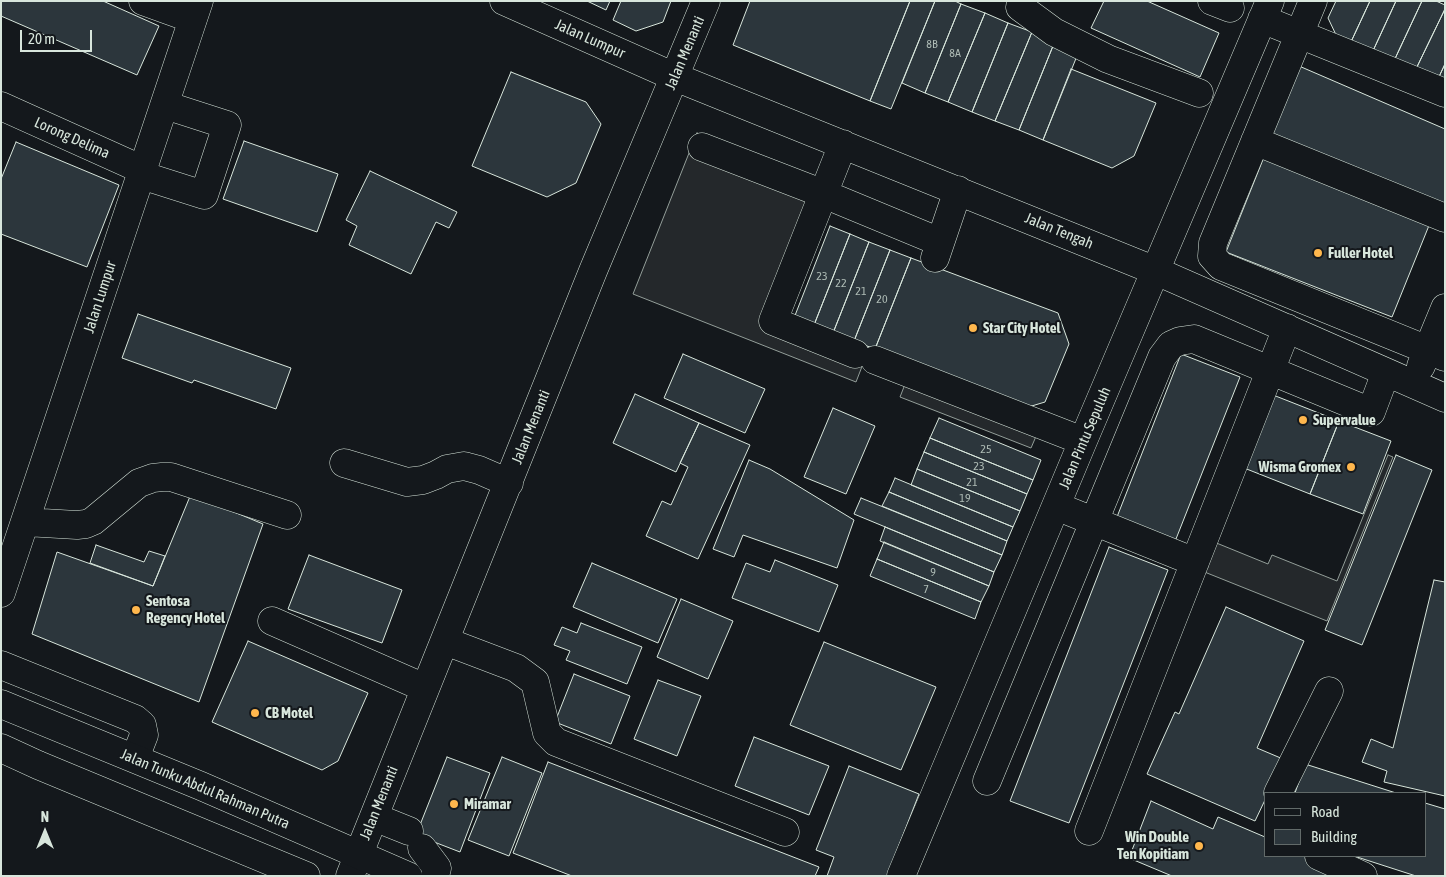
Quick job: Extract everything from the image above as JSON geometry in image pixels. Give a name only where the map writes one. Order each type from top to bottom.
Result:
[{"type":"street","points":[[143,1],[196,10]]},
{"type":"street","name":"Jalan Menanti","points":[[354,865],[593,271],[706,1]]},
{"type":"street","points":[[1313,1],[1213,243],[1212,256],[1222,266],[1436,354]]},
{"type":"street","points":[[1018,3],[1054,32],[1108,59],[1198,93]]},
{"type":"street","name":"Jalan Lumpur","points":[[520,4],[675,77]]},
{"type":"street","name":"Jalan Lumpur","points":[[1,593],[196,10]]},
{"type":"street","points":[[1266,10],[1300,34],[1445,93]]},
{"type":"street","name":"Jalan Pintu Sepuluh","points":[[901,876],[1266,10]]},
{"type":"street","name":"Jalan Tengah","points":[[675,77],[1156,271],[1442,396]]},
{"type":"street","name":"Lorong Delima","points":[[1,106],[142,172],[204,195],[227,125],[165,105]]},
{"type":"street","points":[[1255,141],[1445,218]]},
{"type":"street","points":[[843,144],[773,321],[1083,441]]},
{"type":"street","points":[[702,147],[824,194],[938,250],[958,190]]},
{"type":"street","points":[[1413,384],[1436,354],[1445,308]]},
{"type":"street","points":[[1089,832],[1287,328]]},
{"type":"street","points":[[988,781],[1162,357],[1171,345],[1180,341],[1194,339],[1371,412],[1386,372]]},
{"type":"street","points":[[344,463],[407,482],[423,480],[447,469],[464,466],[479,470],[508,483]]},
{"type":"street","points":[[25,522],[86,524],[93,521],[139,483],[162,477],[171,477],[287,515]]},
{"type":"street","points":[[1056,506],[1195,562]]},
{"type":"street","points":[[272,621],[424,688]]},
{"type":"street","points":[[445,641],[516,668],[535,682],[547,733],[556,742],[785,832]]},
{"type":"street","points":[[1,665],[135,719],[142,725],[144,735],[135,758]]},
{"type":"street","points":[[1278,792],[1329,691]]},
{"type":"street","name":"Jalan Tunku Abdul Rahman Putra","points":[[1,704],[135,758],[354,865],[408,876]]},
{"type":"street","points":[[1,748],[47,769],[306,876]]},
{"type":"street","points":[[374,817],[415,839],[437,868],[435,876]]},
{"type":"street","points":[[1321,857],[1363,876]]},
{"type":"shaded area","points":[[697,133],[817,180],[766,310],[868,351],[856,382],[633,294]]},
{"type":"shaded area","points":[[911,369],[1043,420],[1031,448],[900,397]]},
{"type":"shaded area","points":[[1388,455],[1393,457],[1327,621],[1202,571],[1214,542],[1268,564],[1272,555],[1337,581]]},
{"type":"building","points":[[1,1],[103,1],[159,26],[137,75],[1,16]]},
{"type":"building","points":[[587,1],[610,1],[606,10]]},
{"type":"building","points":[[621,1],[671,1],[663,22],[636,31],[613,20]]},
{"type":"building","points":[[750,1],[910,1],[870,101],[733,45]]},
{"type":"building","points":[[910,1],[935,1],[891,109],[870,101]]},
{"type":"building","points":[[935,1],[955,1],[961,4],[925,93],[902,83]]},
{"type":"building","points":[[1104,1],[1147,1],[1219,33],[1200,77],[1091,28]]},
{"type":"building","points":[[1336,1],[1370,1],[1350,44],[1338,39],[1328,18]]},
{"type":"building","points":[[1370,1],[1396,1],[1372,53],[1350,44]]},
{"type":"building","points":[[1396,1],[1422,1],[1393,63],[1372,53]]},
{"type":"building","points":[[1422,1],[1436,1],[1445,5],[1445,9],[1415,71],[1393,63]]},
{"type":"building","points":[[961,4],[985,13],[948,102],[925,93]]},
{"type":"building","points":[[1445,9],[1445,64],[1437,81],[1415,71]]},
{"type":"building","points":[[985,13],[1008,23],[972,112],[948,102]]},
{"type":"building","points":[[1008,23],[1032,32],[995,121],[972,112]]},
{"type":"building","points":[[1032,32],[1055,41],[1019,130],[995,121]]},
{"type":"building","points":[[1055,41],[1079,51],[1043,140],[1019,130]]},
{"type":"building","points":[[1445,64],[1445,84],[1437,81]]},
{"type":"building","points":[[1299,66],[1445,129],[1445,209],[1268,136]]},
{"type":"building","points":[[1071,69],[1156,103],[1134,156],[1112,168],[1043,140]]},
{"type":"building","points":[[511,72],[586,102],[601,124],[576,183],[547,197],[472,166]]},
{"type":"building","points":[[244,141],[338,174],[317,232],[223,199]]},
{"type":"building","points":[[16,142],[119,185],[87,267],[1,234],[1,179]]},
{"type":"building","points":[[1264,157],[1430,223],[1392,317],[1226,252]]},
{"type":"building","points":[[370,171],[457,212],[449,228],[436,222],[411,274],[349,245],[357,226],[346,220]]},
{"type":"building","points":[[830,226],[850,234],[814,325],[794,318]]},
{"type":"building","points":[[850,234],[869,242],[833,333],[814,325]]},
{"type":"building","points":[[869,242],[890,250],[854,341],[833,333]]},
{"type":"building","points":[[890,250],[911,258],[875,349],[854,341]]},
{"type":"building","name":"Star City Hotel","points":[[911,258],[1058,313],[1069,344],[1045,402],[1025,408],[875,349]]},
{"type":"building","points":[[138,314],[291,368],[276,409],[194,380],[192,383],[122,358]]},
{"type":"building","points":[[683,354],[765,389],[745,433],[664,398]]},
{"type":"building","points":[[1181,354],[1240,377],[1174,544],[1115,522]]},
{"type":"building","points":[[1268,393],[1339,421],[1310,494],[1239,466]]},
{"type":"building","points":[[635,394],[699,423],[676,472],[613,443]]},
{"type":"building","points":[[833,408],[875,426],[846,494],[804,477]]},
{"type":"building","points":[[939,418],[1041,460],[1033,480],[930,438]]},
{"type":"building","name":"Wisma Gromex","points":[[1339,421],[1391,441],[1363,514],[1310,494]]},
{"type":"building","points":[[699,423],[750,445],[698,559],[646,536],[662,501],[671,505],[688,467],[680,463]]},
{"type":"building","points":[[930,438],[1033,480],[1027,494],[924,452]]},
{"type":"building","points":[[924,452],[1027,494],[1020,511],[917,469]]},
{"type":"building","points":[[1396,455],[1432,470],[1362,645],[1325,630]]},
{"type":"building","points":[[749,460],[770,469],[854,520],[837,568],[743,535],[734,557],[713,549]]},
{"type":"building","points":[[917,469],[1020,511],[1013,527],[911,485]]},
{"type":"building","points":[[895,478],[1013,527],[1007,541],[889,492]]},
{"type":"building","points":[[889,492],[1007,541],[1002,555],[882,506]]},
{"type":"building","name":"Sentosa Regency Hotel","points":[[191,494],[263,524],[199,702],[32,634],[57,552],[153,586]]},
{"type":"building","points":[[861,498],[1002,555],[994,572],[854,514]]},
{"type":"building","points":[[885,527],[994,572],[989,586],[880,541]]},
{"type":"building","points":[[884,542],[989,586],[981,602],[877,559]]},
{"type":"building","points":[[96,545],[144,562],[149,551],[165,556],[153,586],[90,563]]},
{"type":"building","points":[[1109,547],[1168,570],[1069,823],[1010,801]]},
{"type":"building","points":[[309,555],[402,590],[382,643],[288,609]]},
{"type":"building","points":[[877,559],[981,602],[975,619],[870,576]]},
{"type":"building","points":[[775,560],[838,585],[819,632],[732,598],[746,563],[770,572]]},
{"type":"building","points":[[592,563],[677,599],[658,643],[573,607]]},
{"type":"building","points":[[1434,580],[1445,582],[1445,796],[1384,782],[1387,771],[1362,762],[1371,739],[1393,748]]},
{"type":"building","points":[[681,599],[733,621],[708,679],[657,657]]},
{"type":"building","points":[[1226,607],[1304,641],[1257,748],[1283,759],[1264,792],[1264,802],[1255,821],[1147,774],[1175,712],[1179,714]]},
{"type":"building","points":[[581,623],[642,647],[627,684],[566,660],[570,651],[554,645],[562,627],[577,633]]},
{"type":"building","points":[[248,641],[368,693],[338,761],[322,770],[212,722]]},
{"type":"building","points":[[824,642],[936,687],[901,770],[790,725]]},
{"type":"building","points":[[574,674],[630,696],[611,744],[555,722]]},
{"type":"building","points":[[658,680],[701,696],[677,756],[634,739]]},
{"type":"building","points":[[754,737],[829,766],[809,815],[735,786]]},
{"type":"building","name":"Miramar","points":[[447,757],[490,773],[460,852],[416,835]]},
{"type":"building","points":[[502,757],[542,773],[509,856],[468,840]]},
{"type":"building","points":[[548,762],[819,867],[815,876],[572,876],[513,853]]},
{"type":"building","points":[[1305,764],[1393,792],[1295,792]]},
{"type":"building","points":[[849,766],[919,794],[887,876],[827,876],[834,857],[816,850]]},
{"type":"building","name":"Win Double Ten Kopitiam","points":[[1151,801],[1213,829],[1218,817],[1264,837],[1264,857],[1307,857],[1339,876],[1172,876],[1129,858]]},
{"type":"building","points":[[1426,803],[1445,809],[1445,876],[1416,876],[1357,857],[1426,857]]},
{"type":"place","name":"Fuller Hotel","points":[[1318,253]]},
{"type":"place","name":"Star City Hotel","points":[[973,328]]},
{"type":"place","name":"Supervalue","points":[[1303,420]]},
{"type":"place","name":"Wisma Gromex","points":[[1351,467]]},
{"type":"place","name":"Sentosa Regency Hotel","points":[[136,610]]},
{"type":"place","name":"CB Motel","points":[[255,713]]},
{"type":"place","name":"Miramar","points":[[454,804]]},
{"type":"place","name":"Win Double Ten Kopitiam","points":[[1199,846]]}]
